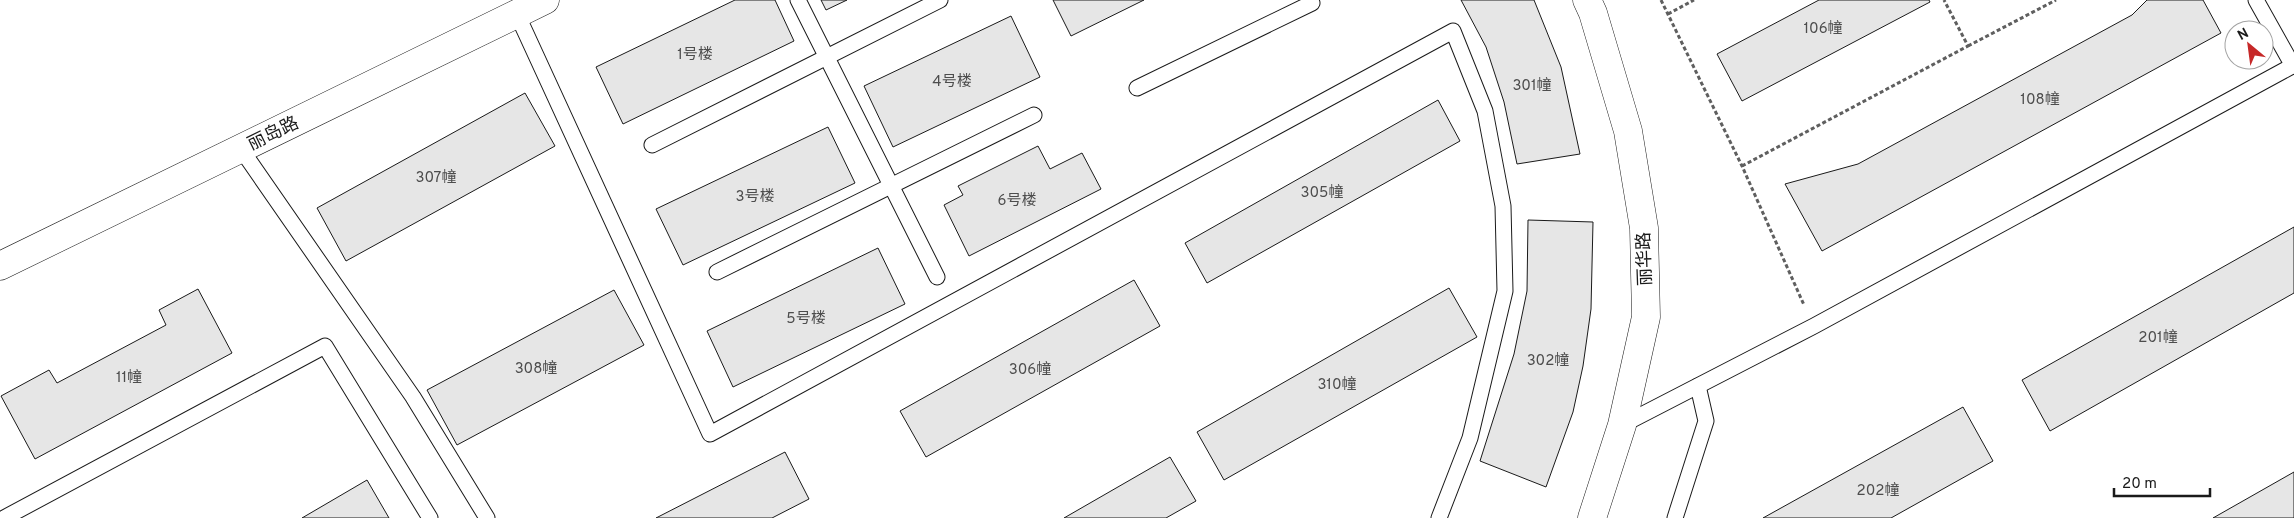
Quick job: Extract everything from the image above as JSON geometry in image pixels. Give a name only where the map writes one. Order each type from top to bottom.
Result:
[{"type":"street","name":"丽岛路","points":[[0,266],[545,0]]},
{"type":"street","name":"丽华路","points":[[1587,0],[1593,13],[1628,131],[1644,228],[1646,317],[1622,425],[1592,518]]},
{"type":"lane","points":[[798,0],[937,277]]},
{"type":"lane","points":[[652,145],[940,0]]},
{"type":"lane","points":[[1138,88],[1312,3],[1310,0]]},
{"type":"lane","points":[[1622,425],[1814,326],[2293,65],[2256,0]]},
{"type":"lane","points":[[517,14],[710,434],[1453,31],[1485,111],[1503,206],[1505,292],[1470,438],[1439,518]]},
{"type":"lane","points":[[717,272],[1034,115]]},
{"type":"lane","points":[[241,149],[413,397],[487,518]]},
{"type":"lane","points":[[4,518],[325,346],[430,518]]},
{"type":"lane","points":[[1675,518],[1706,421],[1698,386]]},
{"type":"path","points":[[1660,0],[1742,166],[1814,326]]},
{"type":"path","points":[[1668,14],[1694,0]]},
{"type":"path","points":[[1944,0],[1968,46]]},
{"type":"path","points":[[1742,166],[2056,0]]},
{"type":"building","points":[[735,0],[775,0],[794,41],[623,124],[596,67]]},
{"type":"building","points":[[821,0],[847,0],[826,10]]},
{"type":"building","points":[[1053,0],[1144,0],[1071,36]]},
{"type":"building","points":[[1461,0],[1534,0],[1561,67],[1580,154],[1517,164],[1504,102],[1486,47]]},
{"type":"building","points":[[1819,0],[1929,0],[1930,2],[1742,101],[1717,54]]},
{"type":"building","points":[[2147,0],[2203,0],[2221,33],[1822,251],[1785,184],[1858,164],[2132,15]]},
{"type":"building","points":[[1011,16],[1040,77],[893,147],[864,86]]},
{"type":"building","points":[[525,93],[555,146],[346,261],[317,208]]},
{"type":"building","points":[[1438,100],[1460,141],[1207,283],[1185,243]]},
{"type":"building","points":[[828,127],[855,183],[683,265],[656,209]]},
{"type":"building","points":[[1038,146],[1050,169],[1082,153],[1101,189],[969,256],[944,205],[963,195],[958,186]]},
{"type":"building","points":[[1528,220],[1593,222],[1591,309],[1583,366],[1573,412],[1546,487],[1480,461],[1514,354],[1527,291]]},
{"type":"building","points":[[2294,227],[2294,293],[2050,431],[2022,380]]},
{"type":"building","points":[[878,248],[905,304],[733,387],[707,331]]},
{"type":"building","points":[[1134,280],[1160,326],[926,457],[900,411]]},
{"type":"building","points":[[1449,288],[1477,337],[1224,480],[1197,432]]},
{"type":"building","points":[[198,289],[232,353],[35,459],[1,396],[49,370],[57,383],[166,325],[159,310]]},
{"type":"building","points":[[614,290],[644,345],[457,445],[427,390]]},
{"type":"building","points":[[1963,407],[1993,461],[1891,518],[1763,518]]},
{"type":"building","points":[[785,452],[809,499],[772,518],[656,518]]},
{"type":"building","points":[[1170,457],[1196,501],[1166,518],[1064,518]]},
{"type":"building","points":[[2294,472],[2294,518],[2213,518]]},
{"type":"building","points":[[367,480],[389,518],[302,518]]}]
